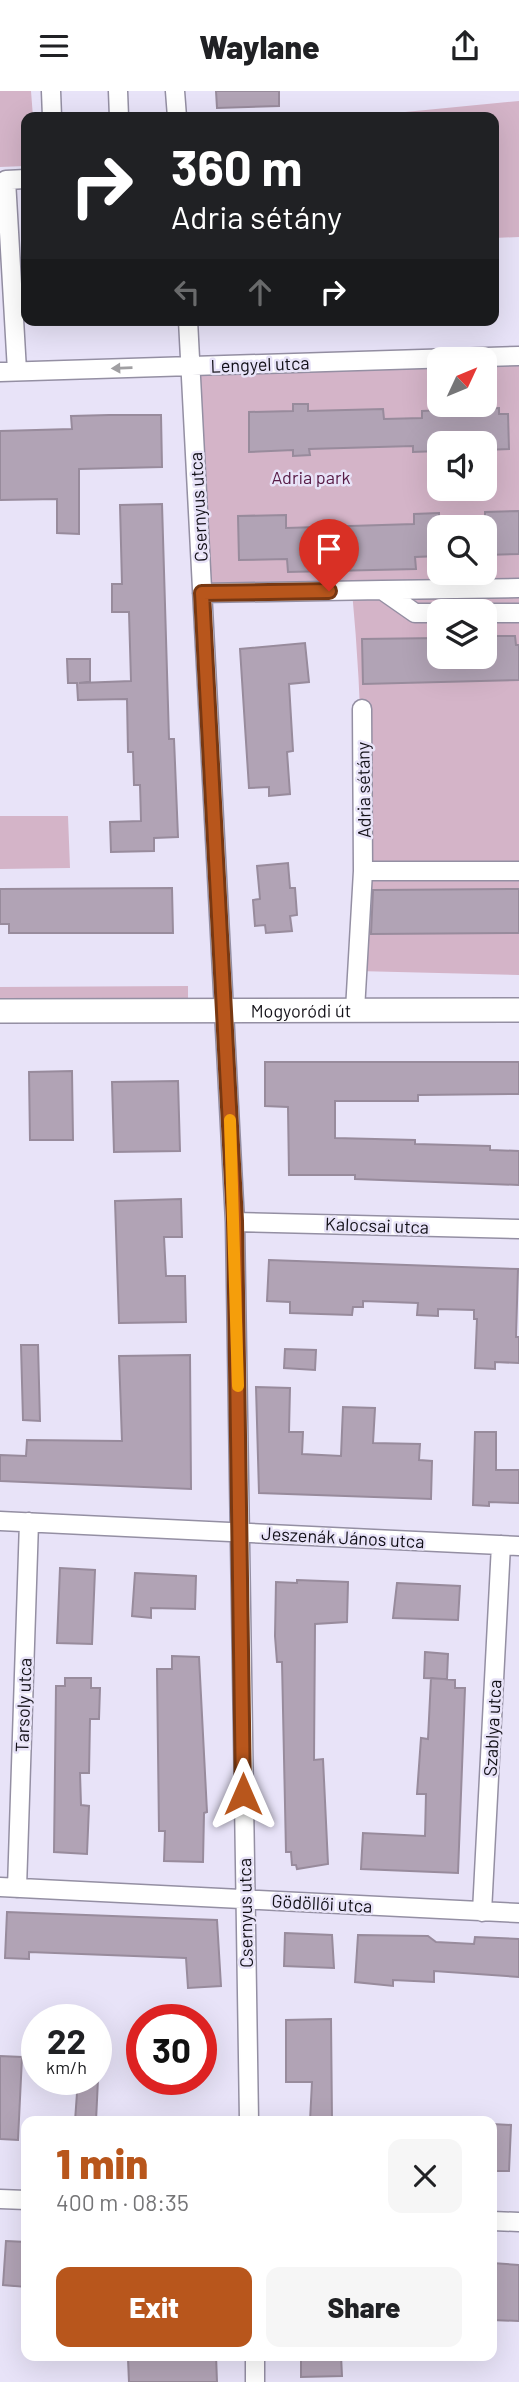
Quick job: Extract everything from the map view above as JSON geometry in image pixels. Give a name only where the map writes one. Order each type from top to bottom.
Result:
[{"type":"street","points":[[51,91],[52,112]]},
{"type":"street","points":[[118,91],[119,112]]},
{"type":"street","points":[[176,91],[177,112]]},
{"type":"street","points":[[9,372],[6,180],[21,179]]},
{"type":"street","name":"Csernyus utca","points":[[188,326],[235,1221],[242,1532],[244,1899],[249,2116]]},
{"type":"street","name":"Lengyel utca","points":[[9,372],[519,356]]},
{"type":"street","points":[[202,593],[519,588]]},
{"type":"street","points":[[382,590],[415,613],[427,613]]},
{"type":"street","points":[[497,613],[519,613]]},
{"type":"street","name":"Adria sétány","points":[[355,1010],[363,871],[362,709]]},
{"type":"street","points":[[363,871],[519,871]]},
{"type":"street","name":"Mogyoródi út","points":[[0,1011],[519,1010]]},
{"type":"street","name":"Kalocsai utca","points":[[235,1221],[519,1229]]},
{"type":"street","name":"Jeszenák János utca","points":[[0,1521],[510,1545]]},
{"type":"street","name":"Tarsoly utca","points":[[9,1888],[29,1523]]},
{"type":"street","name":"Szablya utca","points":[[482,1912],[510,1545]]},
{"type":"street","name":"Gödöllői utca","points":[[9,1888],[519,1913]]},
{"type":"street","points":[[0,2199],[21,2200]]},
{"type":"street","points":[[497,2221],[519,2222]]},
{"type":"street","points":[[255,2361],[255,2382]]},
{"type":"green space","points":[[0,91],[31,91],[33,112],[21,112],[21,166],[0,167]]},
{"type":"green space","points":[[519,101],[519,237],[499,238],[499,112],[406,112]]},
{"type":"green space","name":"Adria park","points":[[519,356],[519,975],[357,971],[362,781],[352,591],[202,593],[191,366],[427,359],[427,417],[497,417],[497,357]]},
{"type":"green space","points":[[0,816],[68,816],[70,868],[0,869]]},
{"type":"green space","points":[[188,986],[188,1006],[0,1006],[0,987]]},
{"type":"building","points":[[216,91],[279,91],[279,106],[217,108]]},
{"type":"building","points":[[293,404],[308,404],[308,411],[383,409],[384,419],[422,418],[422,411],[427,411],[427,417],[497,417],[499,408],[499,414],[508,414],[509,449],[497,450],[497,431],[427,431],[427,451],[413,452],[413,446],[309,449],[310,455],[293,456],[293,450],[249,452],[249,412],[293,411]]},
{"type":"building","points":[[161,415],[162,467],[79,469],[79,534],[57,533],[57,499],[0,500],[0,431],[72,429],[71,416]]},
{"type":"building","points":[[162,504],[169,739],[174,739],[178,837],[154,838],[154,851],[111,852],[110,822],[141,821],[140,785],[134,785],[133,752],[128,752],[127,699],[78,700],[77,683],[68,683],[67,659],[90,659],[90,682],[79,683],[131,681],[129,612],[112,612],[112,584],[122,584],[120,505]]},
{"type":"building","points":[[519,511],[519,554],[497,555],[497,515],[485,515],[485,512]]},
{"type":"building","points":[[439,513],[427,515],[427,556],[415,557],[416,569],[288,572],[287,559],[239,560],[238,516],[286,515],[286,528],[414,524],[414,514]]},
{"type":"building","points":[[497,636],[515,636],[516,645],[519,645],[519,680],[363,684],[362,639],[427,638],[427,669],[497,669]]},
{"type":"building","points":[[305,643],[309,682],[289,684],[293,751],[287,752],[290,794],[269,796],[269,787],[249,788],[240,649]]},
{"type":"building","points":[[288,863],[290,888],[295,888],[297,915],[290,916],[292,931],[266,933],[265,925],[255,926],[253,900],[260,899],[257,866]]},
{"type":"building","points":[[172,888],[173,933],[9,933],[9,924],[0,924],[0,889]]},
{"type":"building","points":[[519,889],[519,933],[371,934],[373,890]]},
{"type":"building","points":[[265,1062],[519,1062],[519,1094],[418,1095],[418,1101],[335,1101],[335,1138],[415,1140],[415,1144],[490,1146],[490,1150],[519,1151],[519,1185],[355,1179],[355,1175],[289,1175],[288,1107],[265,1106]]},
{"type":"building","points":[[72,1071],[73,1140],[30,1140],[29,1072]]},
{"type":"building","points":[[178,1081],[180,1151],[114,1152],[112,1082]]},
{"type":"building","points":[[181,1199],[182,1237],[164,1237],[166,1276],[185,1276],[186,1322],[119,1323],[115,1201]]},
{"type":"building","points":[[269,1260],[518,1269],[516,1337],[519,1337],[519,1363],[495,1362],[495,1369],[475,1368],[477,1319],[474,1319],[474,1310],[438,1309],[438,1316],[417,1315],[418,1303],[363,1301],[363,1307],[353,1307],[352,1315],[290,1313],[290,1302],[267,1301]]},
{"type":"building","points":[[21,1345],[38,1345],[40,1421],[23,1420]]},
{"type":"building","points":[[285,1349],[316,1350],[315,1370],[284,1368]]},
{"type":"building","points":[[190,1355],[191,1489],[0,1481],[0,1455],[26,1456],[27,1440],[122,1441],[119,1356]]},
{"type":"building","points":[[256,1387],[290,1388],[289,1432],[303,1432],[302,1454],[341,1456],[343,1407],[375,1408],[373,1443],[420,1444],[419,1460],[432,1461],[431,1499],[259,1493]]},
{"type":"building","points":[[475,1432],[496,1432],[496,1470],[519,1470],[519,1503],[489,1502],[489,1506],[473,1505]]},
{"type":"building","points":[[60,1568],[95,1570],[92,1644],[57,1643]]},
{"type":"building","points":[[135,1573],[196,1576],[195,1609],[151,1608],[151,1618],[132,1616]]},
{"type":"building","points":[[297,1580],[348,1582],[347,1622],[315,1624],[314,1760],[323,1759],[328,1864],[297,1869],[296,1865],[292,1865],[291,1852],[286,1852],[282,1662],[277,1662],[275,1636],[276,1582],[297,1583]]},
{"type":"building","points":[[397,1583],[460,1586],[458,1620],[393,1618]]},
{"type":"building","points":[[425,1652],[448,1654],[447,1679],[424,1678]]},
{"type":"building","points":[[172,1656],[199,1657],[207,1812],[204,1813],[203,1862],[164,1861],[165,1831],[159,1831],[157,1669],[172,1669]]},
{"type":"building","points":[[65,1678],[91,1678],[91,1688],[100,1688],[99,1719],[90,1719],[89,1773],[80,1773],[81,1805],[89,1806],[87,1854],[54,1852],[56,1686],[65,1686]]},
{"type":"building","points":[[431,1678],[455,1680],[455,1688],[465,1688],[458,1873],[361,1869],[363,1833],[425,1836],[426,1794],[417,1794],[421,1738],[428,1739]]},
{"type":"building","points":[[7,1912],[217,1920],[221,1986],[188,1988],[186,1958],[29,1952],[29,1959],[5,1958]]},
{"type":"building","points":[[285,1933],[332,1935],[334,1968],[284,1966]]},
{"type":"building","points":[[358,1935],[428,1936],[436,1942],[474,1944],[475,1937],[519,1939],[519,1977],[434,1971],[434,1982],[393,1980],[393,1986],[355,1982]]},
{"type":"building","points":[[331,2019],[332,2116],[310,2116],[312,2082],[286,2082],[286,2020]]},
{"type":"building","points":[[0,2056],[21,2057],[18,2140],[0,2139]]},
{"type":"building","points":[[77,2095],[97,2095],[96,2116],[75,2116]]},
{"type":"building","points":[[497,2124],[511,2125],[509,2171],[497,2171]]},
{"type":"building","points":[[6,2241],[21,2242],[21,2287],[3,2285]]},
{"type":"building","points":[[497,2263],[519,2265],[519,2321],[497,2320]]},
{"type":"building","points":[[128,2361],[216,2361],[217,2382],[129,2382]]},
{"type":"building","points":[[301,2361],[341,2361],[342,2376],[301,2377]]},
{"type":"slow traffic","points":[[230,1120],[238,1386]]},
{"type":"route","points":[[243,1794],[242,1532],[235,1221],[202,593],[329,591]]}]
